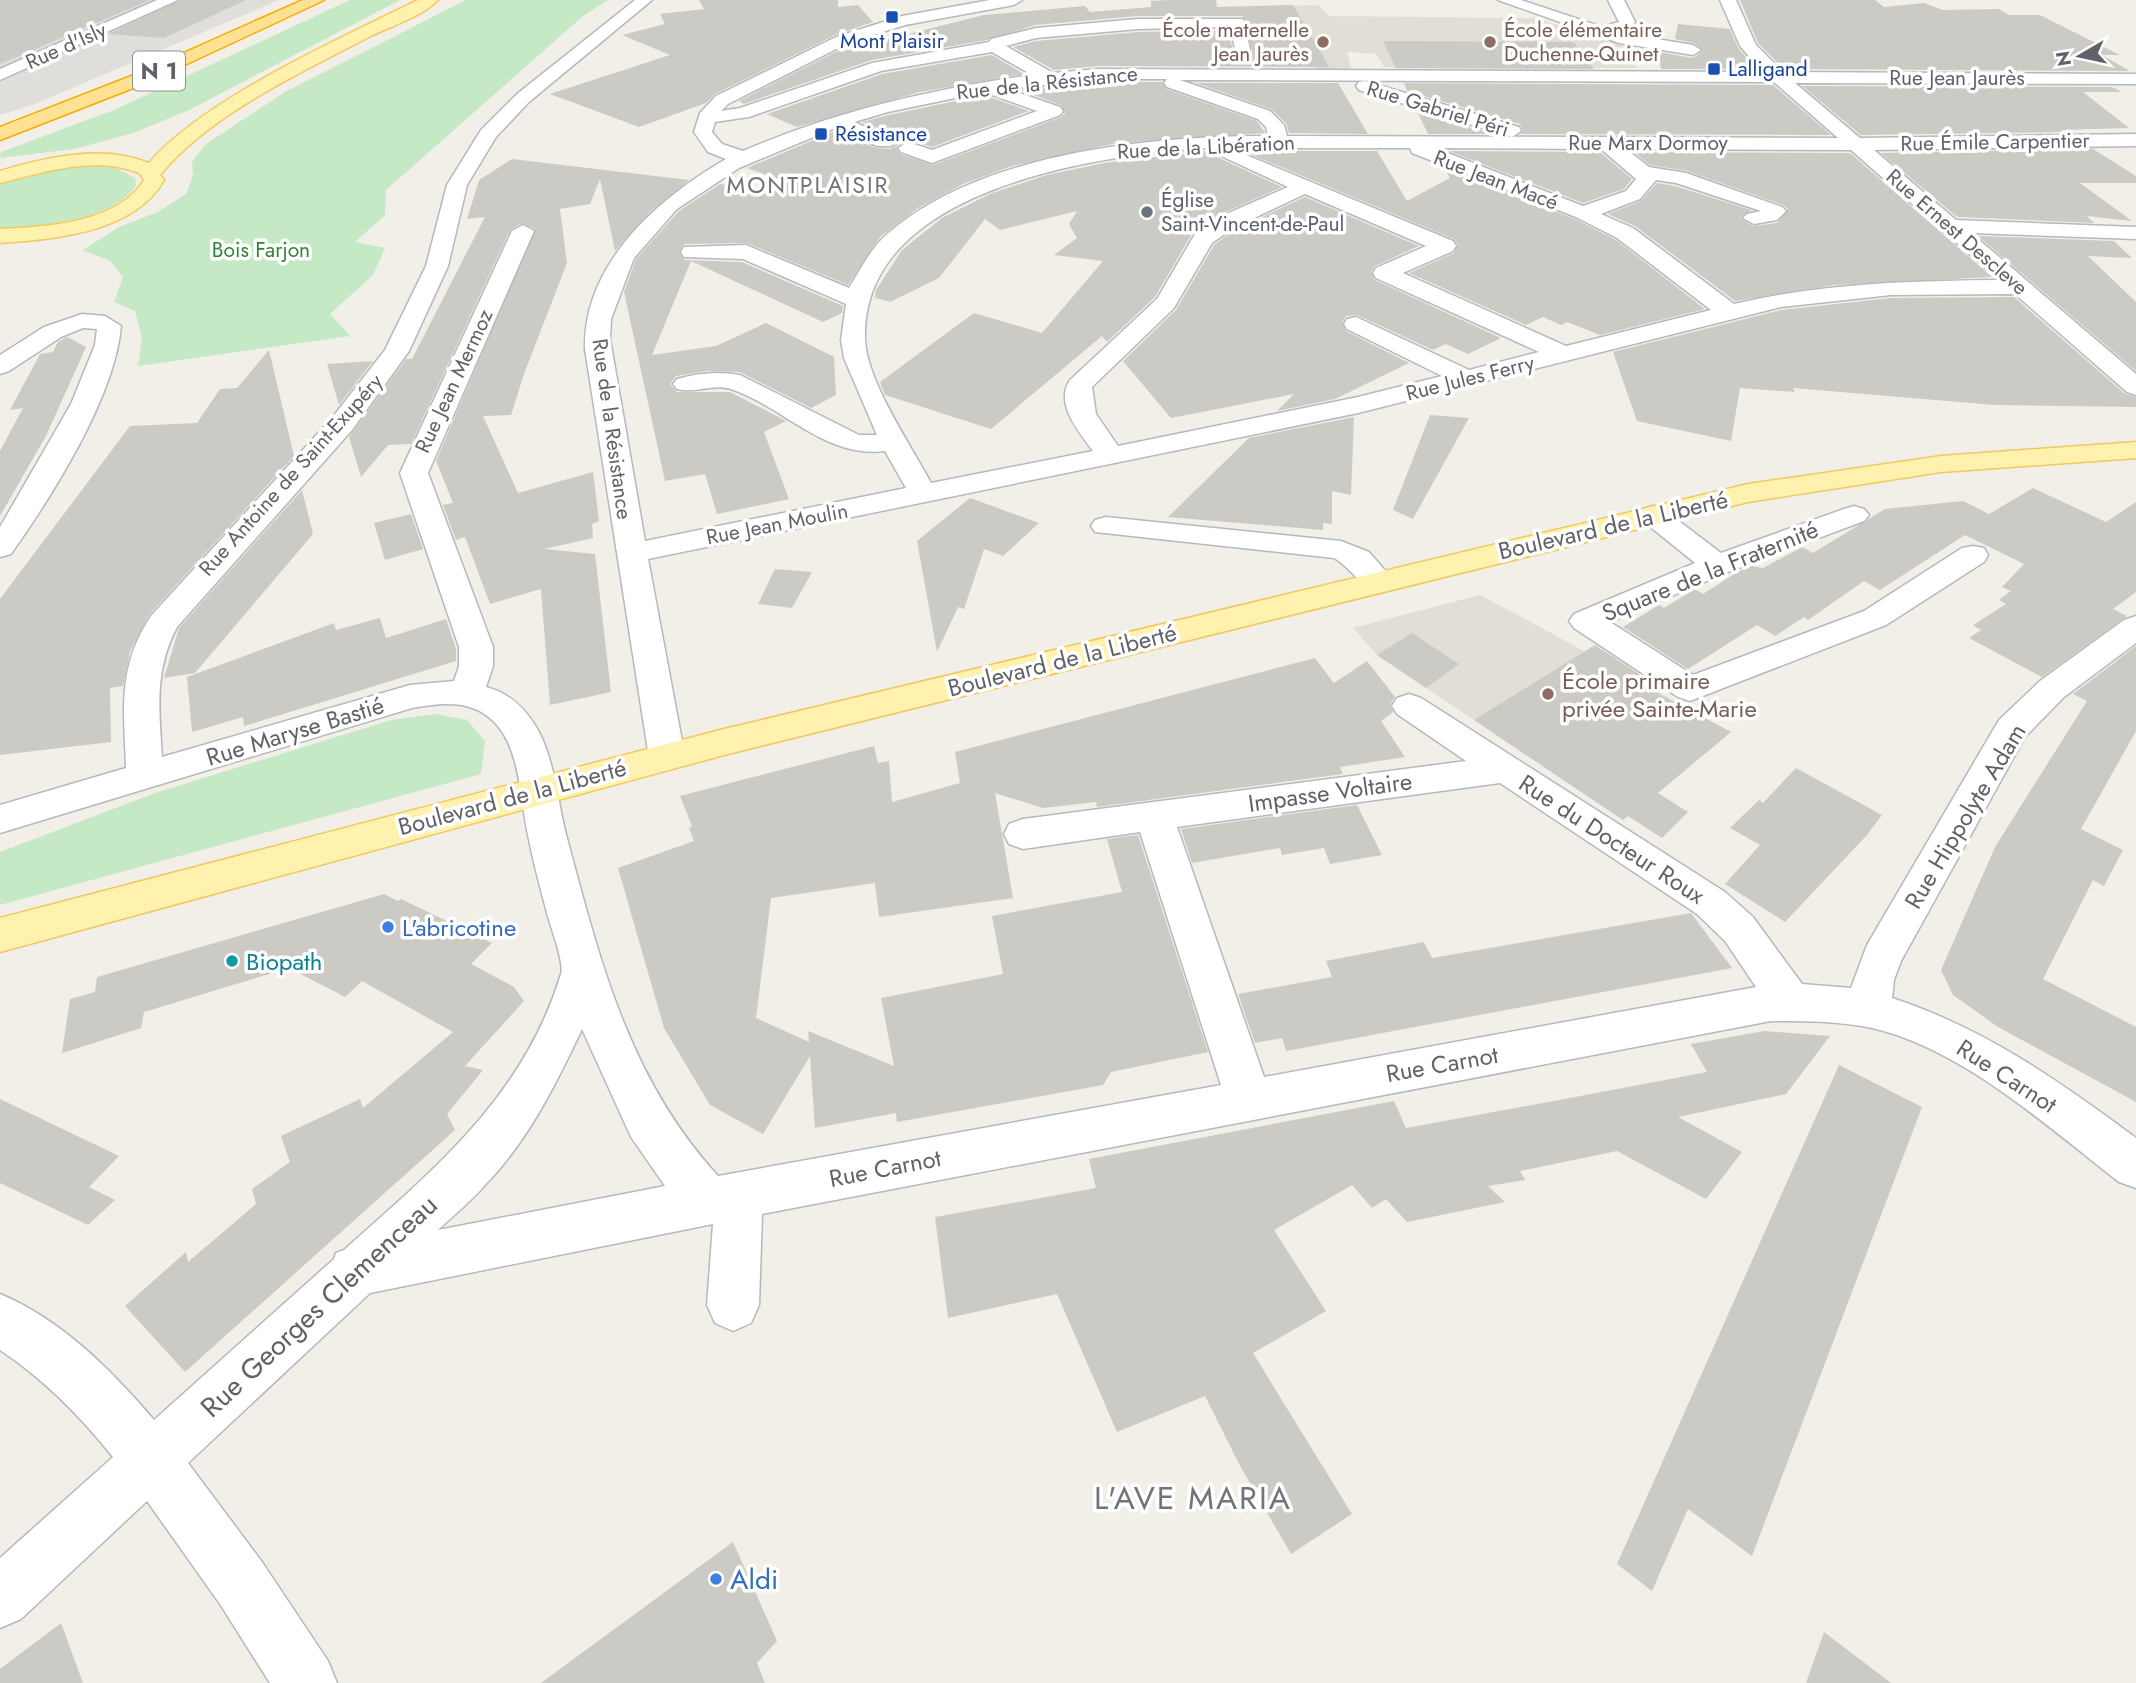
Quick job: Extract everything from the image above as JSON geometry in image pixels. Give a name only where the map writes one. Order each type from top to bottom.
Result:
[{"type":"highway","name":"N 1","points":[[0,122],[135,70],[293,0]]},
{"type":"highway","name":"N 1","points":[[0,134],[147,76],[316,0]]},
{"type":"main road","points":[[0,172],[118,153],[163,141],[239,104],[319,58],[430,0]]},
{"type":"main road","points":[[152,172],[171,150],[239,104]]},
{"type":"main road","points":[[0,258],[30,239],[103,217],[134,202],[151,188],[154,180],[152,172],[140,165],[121,161],[67,162]]},
{"type":"main road","points":[[0,177],[36,167]]},
{"type":"main road","points":[[0,236],[54,230]]},
{"type":"main road","name":"Boulevard de la Liberté","points":[[0,935],[667,757],[1653,515],[1770,489],[1901,468],[1997,458],[2136,450]]},
{"type":"street","name":"Rue d'Isly","points":[[0,75],[170,0]]},
{"type":"street","name":"Rue Antoine de Saint-Exupéry","points":[[145,777],[139,686],[144,656],[158,628],[342,425],[397,351],[437,266],[457,185],[488,134],[523,98],[644,0]]},
{"type":"street","points":[[755,152],[721,151],[707,141],[703,132],[716,105],[739,89],[855,35],[902,21],[1014,0]]},
{"type":"street","points":[[1506,0],[1631,41],[1693,50]]},
{"type":"street","points":[[1601,32],[1622,28],[1627,22],[1616,0]]},
{"type":"street","name":"Rue Ernest Descleve","points":[[1728,0],[1751,50],[1778,77],[2136,387]]},
{"type":"street","points":[[708,117],[743,113],[878,67],[996,46],[1003,39],[1053,31],[1164,22],[1237,22],[1242,49]]},
{"type":"street","points":[[996,46],[1049,78]]},
{"type":"street","points":[[1144,73],[1264,115],[1273,122],[1279,142]]},
{"type":"street","name":"Rue de la Résistance","points":[[667,757],[597,343],[601,308],[620,265],[649,226],[698,185],[755,152],[835,121],[901,103],[985,86],[1049,78],[1144,73],[1778,77]]},
{"type":"street","name":"Rue Gabriel Péri","points":[[1338,74],[1350,82],[1540,143]]},
{"type":"street","name":"Rue Jean Jaurès","points":[[1778,77],[2136,79]]},
{"type":"street","points":[[932,158],[1054,111],[985,86]]},
{"type":"street","points":[[708,117],[711,128],[755,152]]},
{"type":"street","points":[[835,121],[884,142]]},
{"type":"street","name":"Rue Émile Carpentier","points":[[1855,144],[2136,140]]},
{"type":"street","name":"Rue Jean Macé","points":[[1414,142],[1429,155],[1583,213],[1625,233],[1729,312]]},
{"type":"street","points":[[1201,143],[1445,246],[1384,273],[1563,354]]},
{"type":"street","name":"Rue de la Libération","points":[[923,494],[858,364],[853,327],[858,300],[873,267],[905,232],[951,202],[994,183],[1085,156],[1201,143],[1441,143]]},
{"type":"street","name":"Rue Marx Dormoy","points":[[1441,143],[1855,144]]},
{"type":"street","points":[[1606,143],[1643,172],[1679,177],[1774,211],[1770,216],[1754,218]]},
{"type":"street","points":[[908,148],[994,183]]},
{"type":"street","points":[[1583,213],[1639,191],[1646,180],[1643,172]]},
{"type":"street","points":[[1111,456],[1081,413],[1077,393],[1079,385],[1166,303],[1203,239],[1225,223],[1305,187]]},
{"type":"street","points":[[1950,226],[2025,226],[2136,233]]},
{"type":"street","name":"Rue Jean Mermoz","points":[[467,693],[476,666],[477,647],[415,467],[523,230]]},
{"type":"street","points":[[692,252],[746,252],[858,300]]},
{"type":"street","name":"Rue Jules Ferry","points":[[923,494],[1358,405],[1788,299],[1873,289],[2020,286]]},
{"type":"street","points":[[50,310],[77,310],[85,322]]},
{"type":"street","points":[[0,366],[57,328],[85,322],[109,326],[110,335],[105,352],[61,451],[0,548]]},
{"type":"street","points":[[1356,324],[1467,379]]},
{"type":"street","points":[[686,384],[732,380],[851,442],[866,445],[896,441]]},
{"type":"street","name":"Rue Jean Moulin","points":[[631,553],[923,494]]},
{"type":"street","points":[[1653,515],[1717,565]]},
{"type":"street","name":"Square de la Fraternité","points":[[1854,515],[1717,565],[1585,621],[1690,689],[1875,618],[1973,555]]},
{"type":"street","points":[[1106,526],[1341,550],[1359,559],[1379,582]]},
{"type":"street","name":"Rue Hippolyte Adam","points":[[1870,1007],[1873,979],[1882,957],[2012,729],[2052,689],[2136,627]]},
{"type":"street","name":"Rue Maryse Bastié","points":[[0,819],[397,700],[440,693],[467,693],[491,701],[516,724],[529,750],[536,791]]},
{"type":"street","name":"Rue du Docteur Roux","points":[[1409,706],[1718,909],[1739,929],[1790,1001]]},
{"type":"street","name":"Impasse Voltaire","points":[[1023,834],[1505,769]]},
{"type":"street","points":[[536,791],[583,972],[642,1114],[681,1173],[724,1198],[733,1305]]},
{"type":"street","points":[[1154,816],[1250,1100]]},
{"type":"street","name":"Rue Georges Clemenceau","points":[[0,1598],[152,1461],[354,1271],[449,1188],[489,1147],[545,1064],[583,972]]},
{"type":"street","name":"Rue Carnot","points":[[354,1271],[724,1198],[1790,1001],[1822,1000],[1870,1007],[1927,1028],[1969,1049],[2014,1078],[2136,1166]]},
{"type":"street","points":[[0,1320],[73,1372],[152,1461],[241,1583],[306,1683]]},
{"type":"shaded area","points":[[0,0],[279,0],[35,104],[0,115]]},
{"type":"shaded area","name":"École élémentaire Duchenne-Quinet","points":[[1318,5],[1329,16],[1535,18],[1623,46],[1637,68],[1384,67],[1376,54],[1347,52],[1351,69],[1319,69],[1308,66],[1272,6]]},
{"type":"shaded area","name":"École primaire privée Sainte-Marie","points":[[1480,595],[1731,732],[1623,820],[1377,655],[1353,628]]},
{"type":"green space","points":[[350,0],[400,0],[189,110],[133,133],[74,149],[0,158],[1,152],[114,110]]},
{"type":"green space","name":"Bois Farjon","points":[[466,0],[608,0],[583,16],[386,190],[385,215],[355,242],[385,248],[373,275],[330,314],[350,336],[138,366],[142,337],[135,311],[114,302],[123,277],[110,261],[83,250],[119,227],[158,212],[186,194],[193,176],[192,162],[206,144],[285,92]]},
{"type":"green space","points":[[87,166],[115,168],[135,178],[136,185],[125,197],[93,214],[54,224],[0,228],[0,184],[53,170]]},
{"type":"green space","points":[[437,714],[467,720],[485,741],[481,774],[0,905],[0,852],[155,793],[391,720]]},
{"type":"building","points":[[0,0],[150,0],[0,64]]},
{"type":"building","points":[[180,0],[246,0],[164,38],[108,34]]},
{"type":"building","points":[[699,0],[838,0],[838,7],[858,5],[873,22],[835,35],[715,94],[706,103],[639,127],[550,94],[670,55],[622,35],[665,24],[660,14],[704,9]]},
{"type":"building","points":[[1216,0],[1217,7],[1293,5],[1329,67],[1099,66],[1054,70],[1013,47],[1036,41],[1138,32],[1228,30],[1234,55],[1248,56],[1252,50],[1243,16],[1138,16],[1035,25],[987,40],[872,60],[744,104],[739,101],[849,45],[884,34],[888,39],[984,15],[1085,6],[1090,12],[1151,7],[1151,1]]},
{"type":"building","points":[[1740,0],[1875,0],[1884,7],[1924,3],[1943,10],[1999,9],[2009,15],[2040,15],[2120,55],[2102,55],[2130,71],[1784,69],[1758,43]]},
{"type":"building","points":[[1678,24],[1730,29],[1738,48],[1756,69],[1661,69],[1659,52],[1693,58],[1703,51],[1694,43],[1675,39]]},
{"type":"building","points":[[1383,41],[1574,42],[1594,69],[1396,68]]},
{"type":"building","points":[[992,55],[1024,74],[920,92],[797,127],[767,114],[882,74]]},
{"type":"building","points":[[1099,82],[1162,82],[1166,89],[1257,121],[1265,133],[1117,143],[1012,166],[963,184],[918,208],[880,237],[848,285],[747,243],[684,244],[679,251],[684,260],[742,262],[843,306],[842,313],[823,322],[691,261],[652,355],[716,346],[766,323],[834,357],[836,395],[811,408],[740,372],[708,371],[676,376],[670,384],[677,392],[730,392],[786,421],[764,432],[789,499],[717,514],[705,474],[665,481],[624,292],[636,259],[679,211],[720,184],[779,191],[781,180],[747,168],[835,131],[876,148],[891,149],[897,142],[893,136],[862,122],[984,95],[1029,111],[932,147],[909,140],[895,147],[900,154],[933,165],[1061,117],[1065,113],[1061,105],[1020,90]]},
{"type":"building","points":[[1196,83],[1338,83],[1368,134],[1289,133],[1286,123],[1271,109]]},
{"type":"building","points":[[1404,83],[1773,85],[1831,135],[1521,134],[1523,130],[1520,124],[1407,91]]},
{"type":"building","points":[[1802,86],[2112,87],[2122,92],[2083,92],[2129,128],[2061,130],[2065,132],[1861,135]]},
{"type":"building","points":[[1417,111],[1493,134],[1428,134]]},
{"type":"building","points":[[2093,149],[2136,176],[2136,183],[2080,183],[2132,221],[2087,216],[2094,223],[1957,217],[1881,153]]},
{"type":"building","points":[[1204,151],[1282,187],[1216,216],[1193,232],[1155,297],[1107,342],[1102,336],[991,429],[885,395],[880,382],[974,313],[1042,333],[1103,261],[1054,255],[1077,238],[1069,224],[1077,211],[1000,230],[985,219],[939,278],[890,302],[875,298],[876,290],[902,250],[942,218],[992,193],[1047,175],[1104,163]]},
{"type":"building","points":[[1242,151],[1377,151],[1407,201],[1450,178],[1445,169],[1575,219],[1616,240],[1705,309],[1600,335],[1567,322],[1561,325],[1543,317],[1526,325],[1409,273],[1454,253],[1458,245],[1454,239]]},
{"type":"building","points":[[1449,151],[1600,152],[1632,179],[1624,189],[1583,203]]},
{"type":"building","points":[[1634,152],[1850,153],[1992,277],[1833,285],[1735,301],[1635,226],[1608,214],[1641,201],[1657,183],[1751,210],[1740,218],[1753,226],[1777,223],[1788,209],[1687,171],[1650,165]]},
{"type":"building","points":[[512,159],[689,180],[650,212],[615,251],[600,179],[590,204],[560,209],[567,263],[511,415],[483,416],[518,493],[593,472],[599,521],[592,524],[593,538],[544,549],[595,554],[611,692],[550,705],[541,589],[490,604],[465,537],[456,540],[443,505],[453,503],[436,461],[535,229],[522,223],[510,230],[411,444],[388,445],[361,477],[349,437],[406,359],[412,359],[485,217],[467,219],[479,180]]},
{"type":"building","points":[[1305,197],[1419,246],[1375,266],[1371,272],[1375,280],[1501,338],[1468,354],[1446,344],[1433,350],[1357,315],[1346,316],[1342,323],[1346,331],[1409,363],[1335,399],[1277,411],[1294,394],[1171,418],[1123,361],[1176,310],[1214,245],[1234,230]]},
{"type":"building","points":[[1978,236],[2114,241],[2132,258],[2088,256],[2136,302],[2136,371]]},
{"type":"building","points":[[2014,297],[2125,394],[2136,397],[2136,407],[1995,405],[1793,388],[1795,392],[1740,388],[1731,441],[1637,421],[1613,352],[1781,310],[1891,298]]},
{"type":"building","points":[[67,337],[86,347],[46,436],[0,516],[0,451],[23,408],[10,410],[40,354],[53,352],[58,342]]},
{"type":"building","points":[[269,350],[294,456],[149,615],[130,652],[123,686],[110,688],[111,742],[0,755],[0,599],[130,426],[197,423],[220,389],[237,388]]},
{"type":"building","points":[[373,361],[339,405],[327,364]]},
{"type":"building","points":[[1430,415],[1469,418],[1413,519],[1393,510]]},
{"type":"building","points":[[1354,417],[1351,495],[1332,491],[1332,524],[1323,523],[1323,530],[1168,517],[1249,438]]},
{"type":"building","points":[[2033,488],[2106,522],[2136,502],[2136,592],[2113,609],[2127,616],[2042,677],[1969,638],[1981,630],[1973,625],[2006,604],[1999,600],[2011,591],[2002,587],[2024,564],[1965,535],[1880,590],[1864,581],[1808,620],[1804,617],[1775,636],[1757,625],[1688,669],[1623,627],[1659,605],[1664,608],[1695,589],[1703,594],[1739,571],[1752,566],[1763,568],[1802,547],[1813,553],[1885,509],[1963,501],[1989,514]]},
{"type":"building","points":[[302,490],[313,534],[195,673],[164,678],[179,628]]},
{"type":"building","points":[[970,498],[1039,523],[1003,556],[984,549],[964,609],[958,607],[937,652],[917,541]]},
{"type":"building","points":[[411,514],[423,549],[385,560],[374,523]]},
{"type":"building","points":[[775,569],[812,572],[792,608],[758,604]]},
{"type":"building","points":[[380,618],[386,638],[446,619],[456,649],[456,661],[244,726],[243,717],[192,732],[187,677],[334,623],[336,630]]},
{"type":"building","points":[[1412,633],[1459,664],[1426,688],[1377,655]]},
{"type":"building","points":[[1595,645],[1659,687],[1653,691],[1731,732],[1658,793],[1688,812],[1662,838],[1628,816],[1623,820],[1474,720]]},
{"type":"building","points":[[2136,646],[2136,731],[2081,829],[2123,850],[2104,886],[2093,880],[2043,979],[2136,1027],[2136,1102],[1998,1027],[1953,995],[1941,970],[1995,847],[2087,701],[2073,694]]},
{"type":"building","points":[[1315,658],[1334,683],[1367,661],[1395,697],[1390,705],[1393,712],[1381,721],[1405,757],[1340,767],[1343,774],[1097,807],[1096,802],[1043,808],[995,793],[1013,898],[879,917],[875,883],[771,898],[756,1018],[809,1042],[808,1031],[894,1066],[881,998],[1003,974],[992,916],[1122,892],[1107,839],[1138,835],[1208,1052],[1111,1072],[1103,1085],[897,1122],[896,1113],[815,1128],[810,1056],[763,1134],[710,1105],[664,1028],[618,868],[694,841],[689,828],[692,826],[680,796],[874,746],[878,763],[889,761],[892,802],[960,783],[955,752]]},
{"type":"building","points":[[1796,768],[1882,815],[1867,835],[1785,922],[1725,884],[1760,845],[1730,828],[1759,800],[1763,803]]},
{"type":"building","points":[[1357,805],[1382,855],[1330,864],[1324,848],[1282,855],[1280,848],[1192,863],[1181,829]]},
{"type":"building","points":[[384,894],[398,901],[401,899],[492,943],[471,964],[514,987],[524,1001],[465,1066],[483,1070],[447,1114],[455,1130],[185,1372],[125,1306],[186,1252],[188,1262],[256,1204],[252,1189],[290,1162],[281,1136],[360,1099],[363,1108],[453,1032],[362,981],[345,997],[289,968],[144,1012],[141,1028],[62,1053],[70,999],[95,992],[97,977]]},
{"type":"building","points":[[1691,913],[1732,968],[1286,1051],[1282,1038],[1255,1043],[1238,994],[1332,977],[1326,961],[1424,942],[1432,958]]},
{"type":"building","points":[[1764,1031],[1830,1036],[1786,1094],[1678,1117],[1742,1152],[1706,1199],[1617,1151],[1520,1171],[1525,1180],[1488,1186],[1505,1202],[1407,1222],[1386,1199],[1372,1208],[1352,1185],[1274,1230],[1326,1311],[1253,1353],[1352,1514],[1291,1554],[1239,1464],[1205,1396],[1117,1432],[1057,1294],[948,1318],[935,1217],[1096,1188],[1089,1159],[1394,1101],[1406,1128],[1707,1072],[1691,1044]]},
{"type":"building","points":[[1839,1065],[1922,1107],[1752,1556],[1688,1509],[1652,1591],[1617,1564]]},
{"type":"building","points":[[0,1099],[119,1156],[89,1187],[115,1200],[88,1225],[0,1183]]},
{"type":"building","name":"Aldi","points":[[733,1542],[777,1641],[757,1663],[765,1683],[541,1683]]},
{"type":"building","points":[[61,1623],[83,1683],[0,1683],[0,1669]]},
{"type":"building","points":[[1824,1632],[1891,1683],[1806,1683]]},
{"type":"place","name":"Mont Plaisir","points":[[892,17]]},
{"type":"place","name":"École maternelle Jean Jaurès","points":[[1323,42]]},
{"type":"place","name":"École élémentaire Duchenne-Quinet","points":[[1490,42]]},
{"type":"place","name":"Lalligand","points":[[1714,69]]},
{"type":"place","name":"Résistance","points":[[821,134]]},
{"type":"place","name":"Église Saint-Vincent-de-Paul","points":[[1147,212]]},
{"type":"place","name":"École primaire privée Sainte-Marie","points":[[1548,694]]},
{"type":"place","name":"L'abricotine","points":[[388,927]]},
{"type":"place","name":"Biopath","points":[[232,961]]},
{"type":"place","name":"Aldi","points":[[716,1579]]},
{"type":"district","name":"MONTPLAISIR","points":[[808,185]]},
{"type":"district","name":"L'AVE MARIA","points":[[1193,1498]]}]
